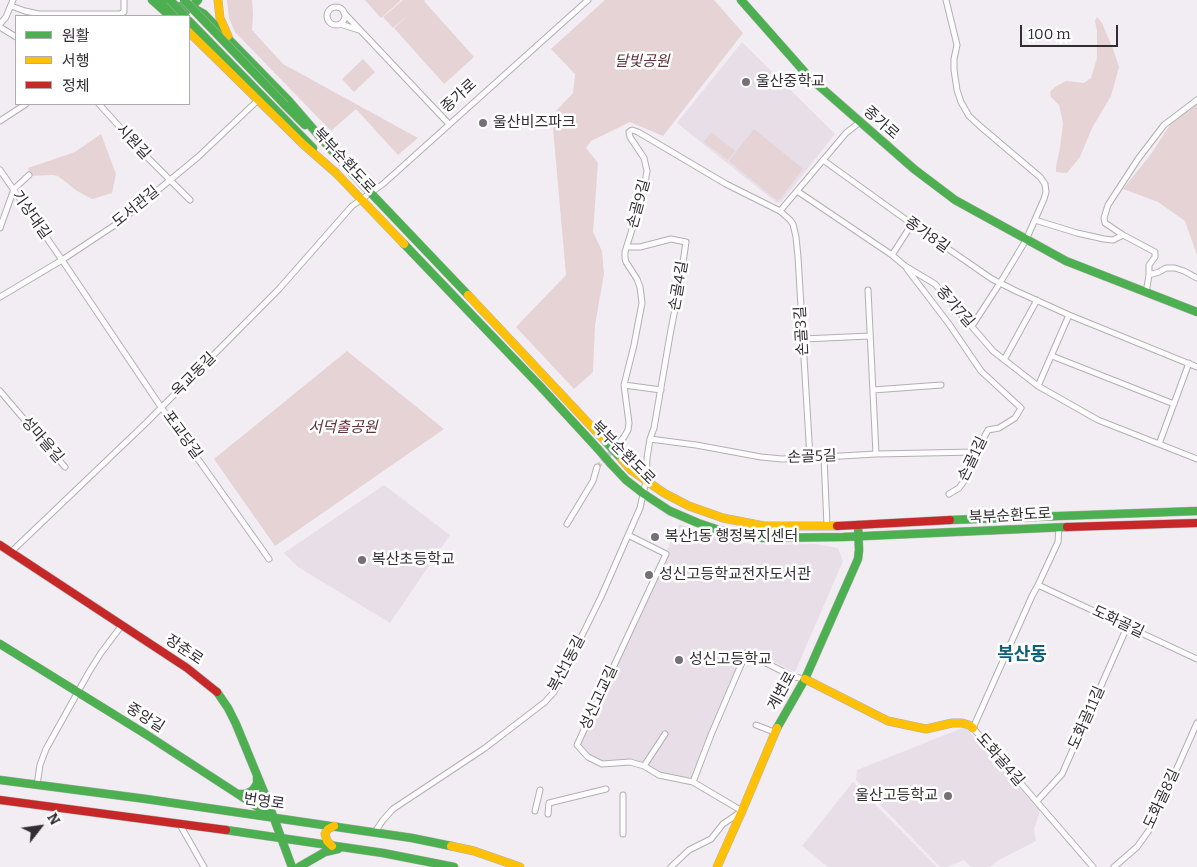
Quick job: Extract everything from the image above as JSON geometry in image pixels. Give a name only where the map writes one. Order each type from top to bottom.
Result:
[{"type":"main road","points":[[152,0],[177,7],[193,3]]},
{"type":"main road","name":"북부순환도로","points":[[184,0],[371,193],[632,470],[677,500],[703,512],[723,518],[764,526],[858,525],[1197,510]]},
{"type":"main road","points":[[218,0],[220,18],[230,40]]},
{"type":"main road","name":"종가로","points":[[740,0],[809,77],[914,169],[949,195],[975,212],[1066,261],[1197,312]]},
{"type":"main road","points":[[163,2],[170,15],[185,11],[193,3]]},
{"type":"main road","points":[[163,2],[183,15]]},
{"type":"main road","points":[[193,3],[289,101],[345,166]]},
{"type":"main road","points":[[185,15],[193,3]]},
{"type":"main road","name":"북부순환도로","points":[[190,22],[540,386],[626,480],[658,504],[685,517],[720,530],[743,536],[764,538],[859,537],[1059,527],[1197,523]]},
{"type":"main road","points":[[190,33],[303,144],[336,173]]},
{"type":"main road","name":"계변로","points":[[717,867],[774,732],[805,679],[858,559],[858,525]]},
{"type":"main road","points":[[1110,525],[1197,527]]},
{"type":"main road","name":"장춘로","points":[[0,545],[187,668],[216,692],[232,716],[257,774],[292,867]]},
{"type":"main road","name":"중앙길","points":[[0,644],[147,735],[274,818]]},
{"type":"main road","points":[[805,679],[888,721],[926,729],[952,723],[962,723],[973,728]]},
{"type":"main road","points":[[237,793],[245,794],[252,791],[257,784],[257,774]]},
{"type":"main road","name":"번영로","points":[[0,780],[146,799],[441,843],[520,867]]},
{"type":"main road","points":[[0,800],[282,838],[454,867]]},
{"type":"main road","points":[[332,846],[327,841],[325,834],[328,829],[334,826]]},
{"type":"main road","points":[[299,867],[325,852],[344,848]]},
{"type":"street","points":[[15,36],[0,25],[12,3],[25,11],[39,14],[120,14],[124,12],[124,0]]},
{"type":"street","name":"종가로","points":[[371,193],[588,0]]},
{"type":"street","points":[[946,0],[957,45],[954,70],[961,102],[969,116],[980,127],[1043,181],[1046,192],[1026,240],[972,326]]},
{"type":"street","points":[[360,30],[340,24],[335,25],[328,20],[327,14],[330,10],[340,8],[449,124]]},
{"type":"street","points":[[340,24],[344,18],[344,13]]},
{"type":"street","name":"도서관길","points":[[0,297],[62,260],[118,223],[198,157],[258,100]]},
{"type":"street","points":[[1146,293],[1149,265],[1155,257],[1155,252],[1105,223],[1104,218],[1108,205],[1138,159],[1164,125],[1197,100]]},
{"type":"street","points":[[0,121],[24,105]]},
{"type":"street","name":"시원길","points":[[100,105],[146,156],[190,200]]},
{"type":"street","points":[[780,211],[846,133],[860,122]]},
{"type":"street","name":"손골9길","points":[[619,443],[628,430],[629,423],[624,385],[642,303],[637,280],[625,258],[643,194],[647,171],[644,158],[630,137],[629,132],[632,130],[638,132],[726,184],[780,211]]},
{"type":"street","name":"종가8길","points":[[823,160],[1000,284],[1197,367]]},
{"type":"street","name":"기상대길","points":[[0,170],[62,260]]},
{"type":"street","points":[[0,228],[14,189],[29,175]]},
{"type":"street","name":"종가7길","points":[[797,191],[892,255],[905,266],[935,284],[993,351],[1038,386],[1098,420],[1197,459]]},
{"type":"street","name":"옥교동길","points":[[11,552],[112,456],[279,289],[352,206],[371,193]]},
{"type":"street","name":"손골3길","points":[[780,211],[790,220],[795,229],[810,458]]},
{"type":"street","points":[[1035,220],[1104,239],[1113,240],[1123,235]]},
{"type":"street","points":[[892,255],[912,224]]},
{"type":"street","name":"손골4길","points":[[627,247],[646,246],[671,239],[686,242],[661,390],[650,439],[646,481]]},
{"type":"street","name":"포교당길","points":[[62,260],[161,407],[270,558]]},
{"type":"street","name":"손골1길","points":[[905,266],[949,324],[981,371],[1021,408],[1015,418],[999,428],[988,430],[976,452],[969,474],[959,488],[949,494]]},
{"type":"street","points":[[1149,275],[1166,268],[1175,268],[1197,278]]},
{"type":"street","points":[[868,290],[876,454]]},
{"type":"street","points":[[1004,360],[1036,300]]},
{"type":"street","points":[[1038,386],[1070,315]]},
{"type":"street","points":[[803,339],[870,336]]},
{"type":"street","points":[[1052,356],[1174,404]]},
{"type":"street","points":[[1159,444],[1189,364]]},
{"type":"street","points":[[624,385],[661,390]]},
{"type":"street","points":[[873,390],[941,385]]},
{"type":"street","name":"성마을길","points":[[0,391],[65,467]]},
{"type":"street","name":"손골5길","points":[[650,439],[782,459],[876,454],[976,452]]},
{"type":"street","points":[[824,457],[827,526]]},
{"type":"street","points":[[568,524],[593,481],[597,467]]},
{"type":"street","name":"복산1동길","points":[[375,832],[394,809],[485,748],[545,702],[554,692],[601,597],[640,508],[646,481]]},
{"type":"street","name":"도화골4길","points":[[1059,527],[1058,542],[973,728],[1093,867]]},
{"type":"street","name":"성신고교길","points":[[628,535],[666,554],[578,745],[588,757],[602,764],[630,762],[644,766],[659,775],[693,782],[742,811]]},
{"type":"street","name":"도화골길","points":[[1038,585],[1197,659]]},
{"type":"street","points":[[37,785],[40,765],[46,749],[77,692],[101,653],[122,624]]},
{"type":"street","name":"도화골11길","points":[[1037,801],[1062,774],[1127,627]]},
{"type":"street","points":[[693,782],[746,653],[794,677],[805,679]]},
{"type":"street","name":"도화골8길","points":[[1114,867],[1137,847],[1150,829],[1197,723]]},
{"type":"street","points":[[756,725],[774,732]]},
{"type":"street","points":[[644,766],[665,734]]},
{"type":"street","points":[[548,814],[549,803],[606,789]]},
{"type":"street","points":[[535,811],[540,790]]},
{"type":"street","points":[[623,795],[623,834]]},
{"type":"street","points":[[671,867],[689,850],[711,838],[723,824],[742,811]]},
{"type":"street","points":[[179,823],[204,867]]},
{"type":"shaded area","name":"울산중학교","points":[[742,42],[835,134],[781,202],[777,203],[677,123]]},
{"type":"shaded area","name":"복산초등학교","points":[[384,485],[450,535],[390,623],[298,567],[284,553]]},
{"type":"shaded area","name":"성신고등학교","points":[[679,524],[733,542],[767,545],[815,544],[838,548],[843,561],[795,672],[745,648],[693,780],[659,775],[630,762],[602,764],[588,757],[577,745]]},
{"type":"shaded area","name":"울산고등학교","points":[[965,727],[1040,811],[1034,829],[1036,841],[999,860],[990,867],[971,867],[964,860],[947,867],[940,867],[856,780],[857,770]]},
{"type":"shaded area","points":[[853,782],[937,867],[828,867],[802,846]]},
{"type":"green space","points":[[227,0],[252,0],[252,30],[283,64],[418,138],[398,155],[356,109],[331,131],[235,32],[229,18]]},
{"type":"green space","points":[[365,0],[401,0],[381,18]]},
{"type":"green space","points":[[403,0],[425,0],[474,57],[444,84],[394,28],[413,11],[393,28],[383,17]]},
{"type":"green space","name":"달빛공원","points":[[605,0],[714,0],[743,33],[663,136],[630,122],[591,141],[586,148],[598,163],[593,232],[602,251],[604,274],[595,325],[593,372],[574,389],[516,327],[566,275],[553,119],[557,110],[573,93],[575,74],[551,49]]},
{"type":"green space","points":[[1097,17],[1102,23],[1119,67],[1111,96],[1092,128],[1080,157],[1067,173],[1056,172],[1063,123],[1059,105],[1051,97],[1050,92],[1066,81],[1084,83],[1091,78],[1097,58],[1095,21]]},
{"type":"green space","points":[[363,59],[375,72],[354,92],[342,79]]},
{"type":"green space","points":[[1197,104],[1197,255],[1185,221],[1158,202],[1123,189],[1151,154],[1170,125]]},
{"type":"green space","points":[[754,129],[803,169],[778,201],[729,161]]},
{"type":"green space","points":[[711,132],[735,151],[728,160],[704,142]]},
{"type":"green space","points":[[101,134],[116,174],[112,193],[92,199],[77,191],[58,176],[30,176],[28,168],[75,152]]},
{"type":"green space","name":"서덕출공원","points":[[347,351],[444,429],[275,546],[214,459]]},
{"type":"tunnel","points":[[597,467],[614,449]]},
{"type":"traffic: fast","points":[[152,0],[169,15]]},
{"type":"traffic: fast","points":[[161,0],[171,5],[195,9],[204,14],[289,101],[347,168],[468,295]]},
{"type":"traffic: fast","points":[[170,0],[184,15]]},
{"type":"traffic: fast","points":[[184,0],[285,105]]},
{"type":"traffic: fast","points":[[165,10],[173,13],[185,11],[198,0]]},
{"type":"traffic: fast","points":[[741,0],[809,77],[914,169],[955,200],[1066,261],[1197,312]]},
{"type":"traffic: fast","points":[[190,22],[313,148]]},
{"type":"traffic: fast","points":[[285,105],[305,125]]},
{"type":"traffic: fast","points":[[404,244],[598,449]]},
{"type":"traffic: fast","points":[[606,442],[618,455]]},
{"type":"traffic: fast","points":[[598,449],[610,463]]},
{"type":"traffic: fast","points":[[610,463],[626,480],[670,511],[719,530],[763,538],[843,537],[1067,527]]},
{"type":"traffic: fast","points":[[950,520],[1197,511]]},
{"type":"traffic: fast","points":[[777,728],[805,679],[858,559],[858,525]]},
{"type":"traffic: fast","points":[[0,644],[147,735],[270,815]]},
{"type":"traffic: fast","points":[[217,692],[236,724],[292,867]]},
{"type":"traffic: fast","points":[[238,794],[252,791],[257,784],[257,776]]},
{"type":"traffic: fast","points":[[0,780],[146,799],[412,838],[451,846]]},
{"type":"traffic: fast","points":[[226,830],[383,853],[454,867]]},
{"type":"traffic: fast","points":[[299,867],[325,852],[338,849]]},
{"type":"traffic: slow","points":[[218,0],[220,18],[228,36]]},
{"type":"traffic: slow","points":[[190,33],[303,144],[336,173],[404,244]]},
{"type":"traffic: slow","points":[[468,295],[606,442]]},
{"type":"traffic: slow","points":[[618,455],[631,470],[664,493],[689,506],[723,518],[764,526],[837,526]]},
{"type":"traffic: slow","points":[[805,679],[888,721],[926,729],[952,723],[962,723],[973,728]]},
{"type":"traffic: slow","points":[[717,867],[777,728]]},
{"type":"traffic: slow","points":[[332,846],[327,841],[325,834],[328,829],[334,826]]},
{"type":"traffic: slow","points":[[451,846],[474,851],[520,867]]},
{"type":"traffic: jam","points":[[837,526],[950,520]]},
{"type":"traffic: jam","points":[[1067,527],[1197,523]]},
{"type":"traffic: jam","points":[[0,545],[187,668],[217,692]]},
{"type":"traffic: jam","points":[[0,800],[226,830]]},
{"type":"place","name":"울산중학교","points":[[746,82]]},
{"type":"place","name":"울산비즈파크","points":[[483,123]]},
{"type":"place","name":"복산1동 행정복지센터","points":[[655,537]]},
{"type":"place","name":"복산초등학교","points":[[362,560]]},
{"type":"place","name":"성신고등학교전자도서관","points":[[649,575]]},
{"type":"place","name":"성신고등학교","points":[[679,660]]},
{"type":"place","name":"울산고등학교","points":[[948,796]]},
{"type":"district","name":"복산동","points":[[1022,655]]}]
